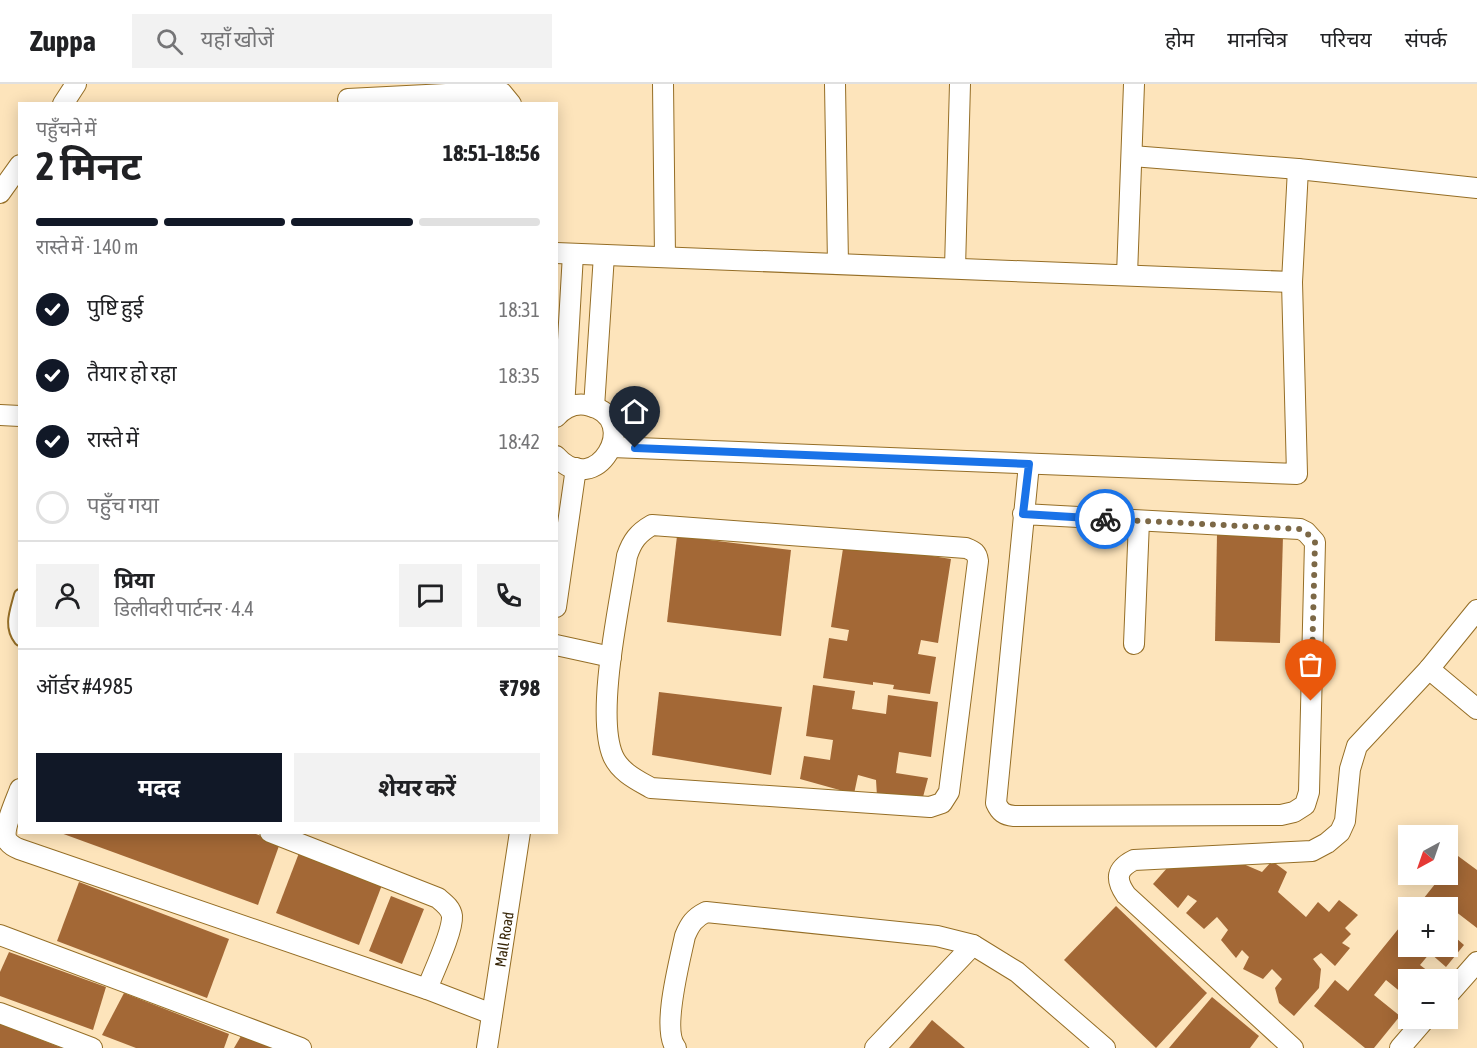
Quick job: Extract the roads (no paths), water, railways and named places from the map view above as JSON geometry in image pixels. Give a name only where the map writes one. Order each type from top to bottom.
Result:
[{"type":"street","points":[[64,102],[76,84]]},
{"type":"street","points":[[663,84],[665,257]]},
{"type":"street","points":[[836,84],[838,264]]},
{"type":"street","points":[[955,268],[960,84]]},
{"type":"street","points":[[1127,275],[1134,84]]},
{"type":"street","points":[[347,96],[485,92],[502,93],[509,102]]},
{"type":"street","points":[[1132,156],[1298,169],[1477,188]]},
{"type":"street","points":[[0,193],[18,168]]},
{"type":"street","points":[[612,447],[1297,474],[1292,282],[1298,169]]},
{"type":"street","points":[[560,413],[565,253],[1292,282]]},
{"type":"street","points":[[594,407],[604,255]]},
{"type":"street","points":[[558,458],[566,465],[576,468],[594,466],[602,462],[612,447],[613,430],[605,414],[594,407],[584,404],[573,405],[560,413]]},
{"type":"street","points":[[0,415],[18,416]]},
{"type":"street","points":[[1023,514],[1300,529],[1306,532],[1315,542],[1309,792],[1305,805],[1294,812],[1281,815],[1006,816],[999,811],[996,803],[1023,514],[1029,464]]},
{"type":"street","points":[[558,593],[576,468]]},
{"type":"street","points":[[1134,644],[1139,521]]},
{"type":"street","points":[[652,525],[966,548],[977,555],[949,792],[942,803],[930,807],[651,788],[628,775],[614,757],[608,736],[607,709],[611,657],[627,556],[640,532],[652,525]]},
{"type":"street","points":[[1293,1048],[1126,895],[1118,884],[1119,873],[1125,864],[1134,860],[1312,850],[1327,843],[1340,832],[1345,821],[1350,769],[1357,746],[1429,669],[1477,610]]},
{"type":"street","points":[[558,645],[611,657]]},
{"type":"street","points":[[1429,669],[1477,709]]},
{"type":"street","points":[[18,795],[6,830],[6,838],[11,845],[19,849],[427,989],[492,1014]]},
{"type":"street","points":[[275,834],[438,898],[447,905],[452,915],[451,926],[427,989]]},
{"type":"street","name":"Mall Road","points":[[487,1048],[520,834]]},
{"type":"street","points":[[676,1048],[671,1042],[669,1024],[685,936],[696,917],[706,912],[937,936],[973,945],[1017,972],[1105,1048]]},
{"type":"street","points":[[0,935],[301,1048]]},
{"type":"street","points":[[875,1048],[973,945]]},
{"type":"street","points":[[1458,984],[1477,962]]},
{"type":"street","points":[[0,1013],[92,1048]]},
{"type":"street","points":[[1400,1048],[1416,1029]]},
{"type":"lane","points":[[18,602],[13,621],[14,633],[18,638]]}]
